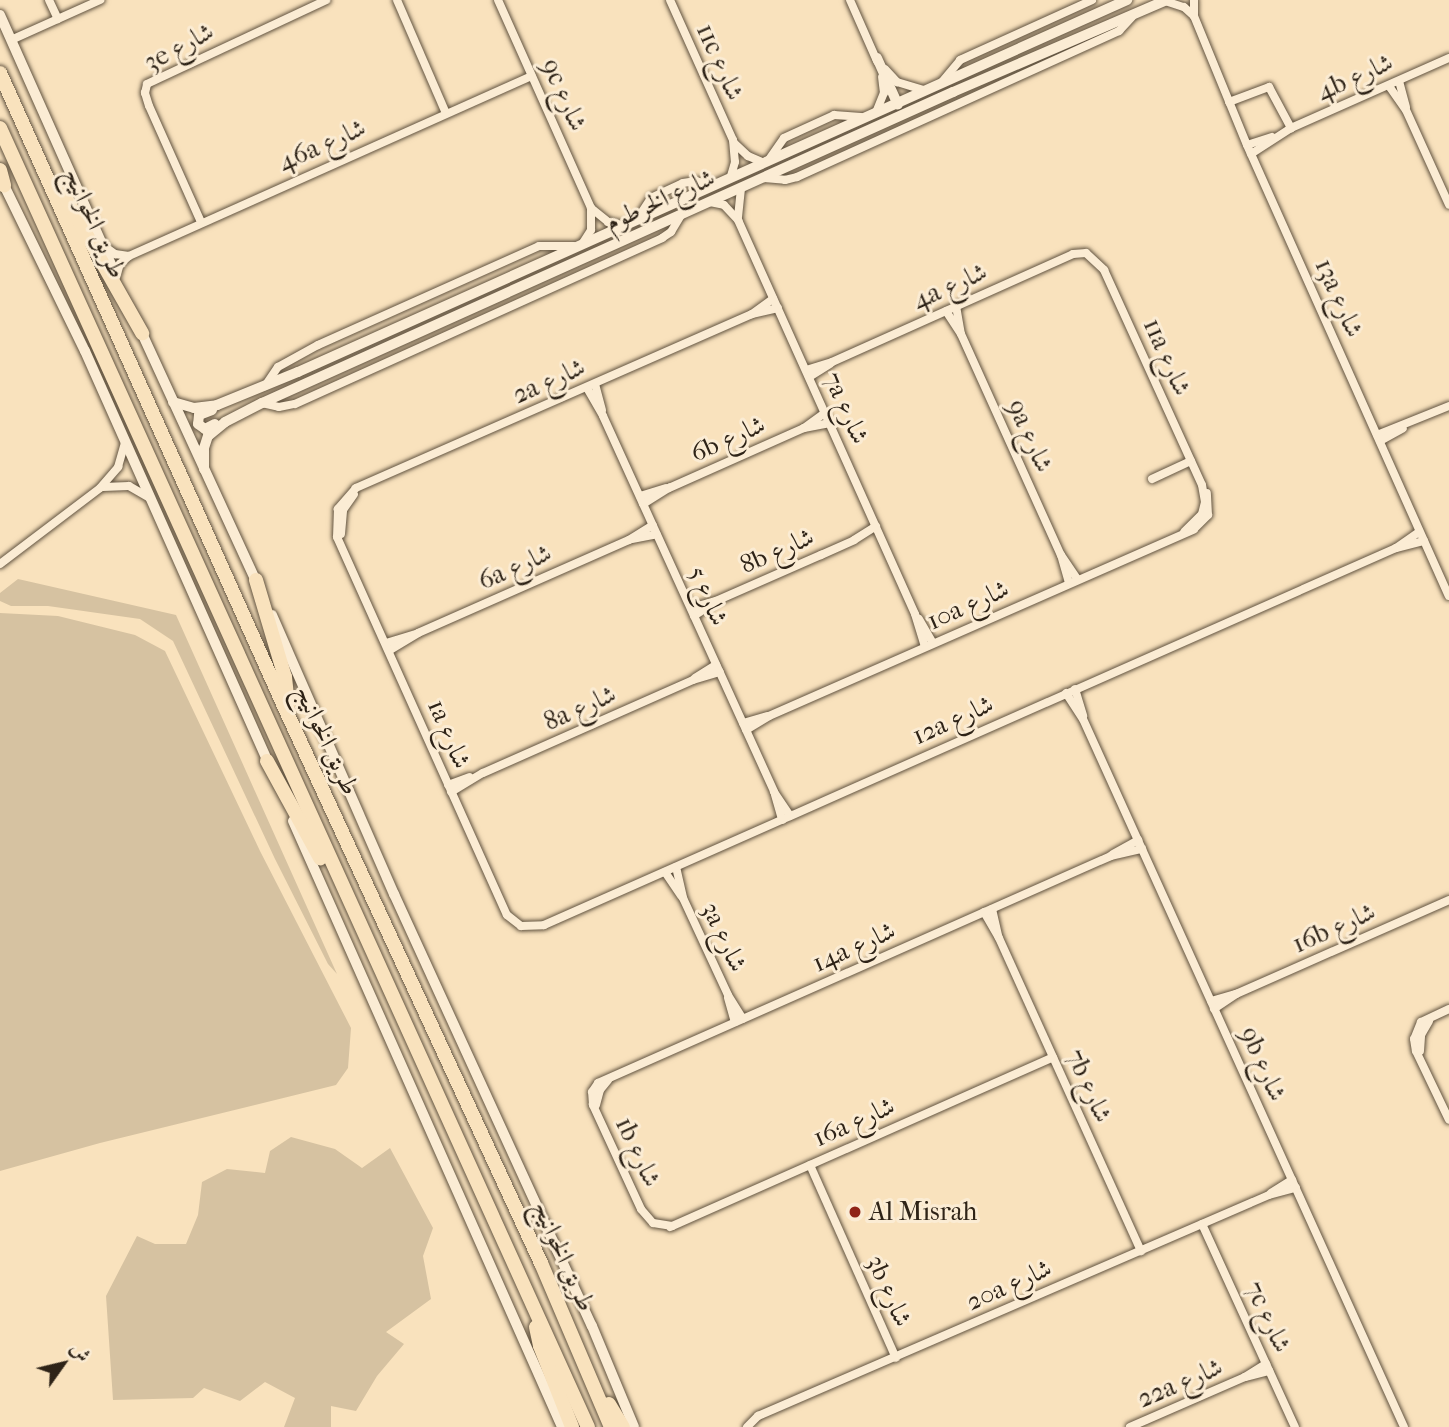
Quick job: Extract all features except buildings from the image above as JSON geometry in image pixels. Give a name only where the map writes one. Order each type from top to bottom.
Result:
[{"type":"highway","name":"طريق الخوانيج","points":[[0,73],[288,715],[541,1263],[611,1427]]},
{"type":"highway","name":"طريق الخوانيج","points":[[0,128],[588,1427]]},
{"type":"highway","points":[[0,170],[2,181]]},
{"type":"highway","points":[[47,176],[64,193],[142,333]]},
{"type":"highway","points":[[256,580],[285,677],[288,715]]},
{"type":"highway","points":[[267,761],[359,924]]},
{"type":"highway","points":[[537,1315],[540,1346],[572,1427]]},
{"type":"highway","points":[[583,1362],[623,1427]]},
{"type":"main road","name":"شارع الخرطوم","points":[[173,402],[205,408],[265,386],[1127,0]]},
{"type":"main road","name":"شارع الخرطوم","points":[[204,469],[204,448],[208,436],[234,417],[262,403],[1166,0]]},
{"type":"main road","points":[[820,152],[831,142],[895,111],[898,107],[877,58]]},
{"type":"main road","points":[[480,306],[480,297],[505,278]]},
{"type":"main road","points":[[229,401],[200,415],[198,424],[208,429],[225,418],[234,417]]},
{"type":"street","points":[[49,0],[58,19]]},
{"type":"street","points":[[11,40],[100,0]]},
{"type":"street","name":"3e شارع","points":[[201,222],[149,106],[145,93],[147,84],[326,0]]},
{"type":"street","points":[[397,0],[446,113]]},
{"type":"street","name":"9c شارع","points":[[498,0],[592,208]]},
{"type":"street","name":"11c شارع","points":[[670,0],[733,140],[742,152],[766,160]]},
{"type":"street","points":[[850,0],[877,58],[884,87],[877,110]]},
{"type":"street","points":[[941,83],[960,60],[1092,0]]},
{"type":"street","points":[[1166,0],[1184,7],[1194,16]]},
{"type":"street","name":"13a شارع","points":[[1194,0],[1194,16],[1249,150],[1449,596]]},
{"type":"street","points":[[764,178],[785,180],[797,177],[1119,31],[1134,14]]},
{"type":"street","points":[[0,15],[116,278],[256,580],[384,870],[592,1326],[634,1427]]},
{"type":"street","points":[[877,58],[897,82],[924,90]]},
{"type":"street","name":"4b شارع","points":[[1249,150],[1291,128],[1449,58]]},
{"type":"street","name":"46a شارع","points":[[129,256],[532,76]]},
{"type":"street","points":[[1399,81],[1406,110],[1449,205]]},
{"type":"street","points":[[1389,86],[1406,110]]},
{"type":"street","points":[[1229,102],[1269,87],[1291,128]]},
{"type":"street","name":"11c شارع","points":[[731,176],[735,162],[733,140]]},
{"type":"street","points":[[2,181],[74,328],[562,1427]]},
{"type":"street","name":"7a شارع","points":[[741,188],[737,201],[738,220],[929,645]]},
{"type":"street","points":[[710,202],[730,209],[738,220]]},
{"type":"street","points":[[592,208],[602,218],[622,225]]},
{"type":"street","points":[[265,386],[278,367],[318,345],[539,246],[578,245],[591,230],[592,208]]},
{"type":"street","points":[[262,403],[283,407],[295,404],[662,238],[671,232],[682,214]]},
{"type":"street","points":[[99,240],[115,254],[129,256]]},
{"type":"street","name":"4a شارع","points":[[807,373],[1073,254],[1086,253]]},
{"type":"street","name":"11a شارع","points":[[1086,253],[1104,270],[1202,485],[1204,517]]},
{"type":"street","points":[[116,278],[120,264],[129,256]]},
{"type":"street","name":"2a شارع","points":[[339,515],[345,497],[363,485],[752,314],[774,299]]},
{"type":"street","name":"9a شارع","points":[[956,306],[961,334]]},
{"type":"street","name":"2a شارع","points":[[752,314],[778,308]]},
{"type":"street","name":"9a شارع","points":[[946,311],[961,334],[1061,555],[1069,583]]},
{"type":"street","name":"شارع 5","points":[[591,386],[786,818]]},
{"type":"street","points":[[1378,438],[1449,407]]},
{"type":"street","name":"6b شارع","points":[[641,500],[804,428],[825,413]]},
{"type":"street","name":"6b شارع","points":[[804,428],[829,423]]},
{"type":"street","points":[[0,564],[100,488],[118,467],[125,442]]},
{"type":"street","points":[[1152,479],[1191,461]]},
{"type":"street","points":[[100,488],[129,486],[150,498]]},
{"type":"street","name":"1a شارع","points":[[339,515],[335,530],[449,788],[507,915],[515,924],[527,927]]},
{"type":"street","name":"10a شارع","points":[[745,727],[1184,532],[1204,517]]},
{"type":"street","name":"6a شارع","points":[[388,647],[655,529]]},
{"type":"street","name":"8b شارع","points":[[692,612],[877,530]]},
{"type":"street","name":"12a شارع","points":[[1396,548],[1419,532]]},
{"type":"street","name":"12a شارع","points":[[527,927],[544,925],[1396,548],[1424,541]]},
{"type":"street","name":"9a شارع","points":[[1061,555],[1077,579]]},
{"type":"street","name":"8a شارع","points":[[449,788],[718,668]]},
{"type":"street","name":"9b شارع","points":[[1075,689],[1083,719]]},
{"type":"street","name":"9b شارع","points":[[1066,693],[1083,719],[1404,1427]]},
{"type":"street","name":"14a شارع","points":[[595,1093],[602,1080],[1140,844]]},
{"type":"street","name":"3a شارع","points":[[676,867],[683,898]]},
{"type":"street","name":"3a شارع","points":[[665,872],[683,898],[739,1021]]},
{"type":"street","name":"16b شارع","points":[[1213,1005],[1449,900]]},
{"type":"street","name":"7b شارع","points":[[988,911],[1141,1251]]},
{"type":"street","points":[[1449,1009],[1427,1023],[1418,1034],[1414,1045],[1449,1120]]},
{"type":"street","name":"16a شارع","points":[[652,1225],[662,1230],[672,1226],[1053,1057]]},
{"type":"street","name":"1b شارع","points":[[595,1093],[597,1113],[641,1209],[652,1225]]},
{"type":"street","name":"3b شارع","points":[[810,1165],[896,1358]]},
{"type":"street","name":"20a شارع","points":[[747,1427],[755,1418],[1294,1184]]},
{"type":"street","name":"7c شارع","points":[[1202,1224],[1295,1427]]},
{"type":"street","name":"22a شارع","points":[[1130,1427],[1268,1367]]},
{"type":"street","name":"20a شارع","points":[[753,1427],[766,1414]]},
{"type":"shaded area","points":[[18,579],[176,615],[337,974],[328,964],[275,859],[173,641],[140,619],[48,606],[11,606],[0,601],[0,593]]},
{"type":"shaded area","points":[[0,613],[58,616],[135,635],[165,651],[260,851],[351,1028],[348,1068],[336,1085],[100,1143],[0,1171]]},
{"type":"shaded area","points":[[291,1137],[335,1149],[362,1168],[390,1148],[433,1228],[423,1256],[431,1299],[386,1332],[404,1344],[377,1376],[356,1411],[331,1406],[331,1427],[284,1427],[295,1398],[265,1382],[240,1401],[204,1388],[193,1398],[113,1400],[106,1296],[137,1236],[155,1244],[186,1244],[198,1215],[202,1182],[227,1169],[265,1173],[270,1151]]},
{"type":"place","name":"Al Misrah","points":[[855,1212]]}]
